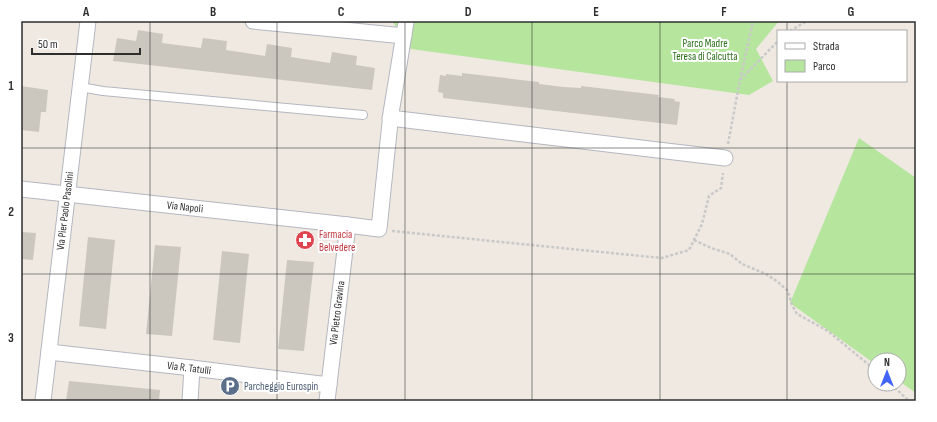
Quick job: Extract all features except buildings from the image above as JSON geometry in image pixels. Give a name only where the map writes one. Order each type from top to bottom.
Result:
[{"type":"street","name":"Via Pier Paolo Pasolini","points":[[43,401],[88,21]]},
{"type":"street","points":[[253,21],[405,29],[390,118],[379,229]]},
{"type":"street","points":[[390,118],[725,158]]},
{"type":"street","name":"Via Napoli","points":[[21,189],[379,229]]},
{"type":"street","name":"Via Pietro Gravina","points":[[327,401],[348,225]]},
{"type":"street","name":"Via R. Tatulli","points":[[48,352],[329,385]]},
{"type":"street","points":[[190,401],[192,368]]},
{"type":"lane","points":[[80,87],[103,91],[363,115]]},
{"type":"path","points":[[379,229],[662,258],[688,250],[702,224],[709,196],[721,188],[725,158],[753,21]]},
{"type":"path","points":[[792,30],[807,21]]},
{"type":"path","points":[[740,80],[777,42]]},
{"type":"path","points":[[694,240],[710,248],[730,254],[742,264],[772,278],[788,291],[792,305],[797,314],[828,331],[867,363]]},
{"type":"path","points":[[899,392],[909,401]]},
{"type":"green space","name":"Parco Madre Teresa di Calcutta","points":[[392,21],[779,21],[756,49],[773,81],[749,95],[411,49]]},
{"type":"green space","points":[[859,138],[916,178],[916,393],[907,387],[907,352],[867,352],[867,358],[790,303]]},
{"type":"place","name":"Farmacia Belvedere","points":[[305,240]]},
{"type":"place","name":"Parcheggio Eurospin","points":[[230,386]]}]
